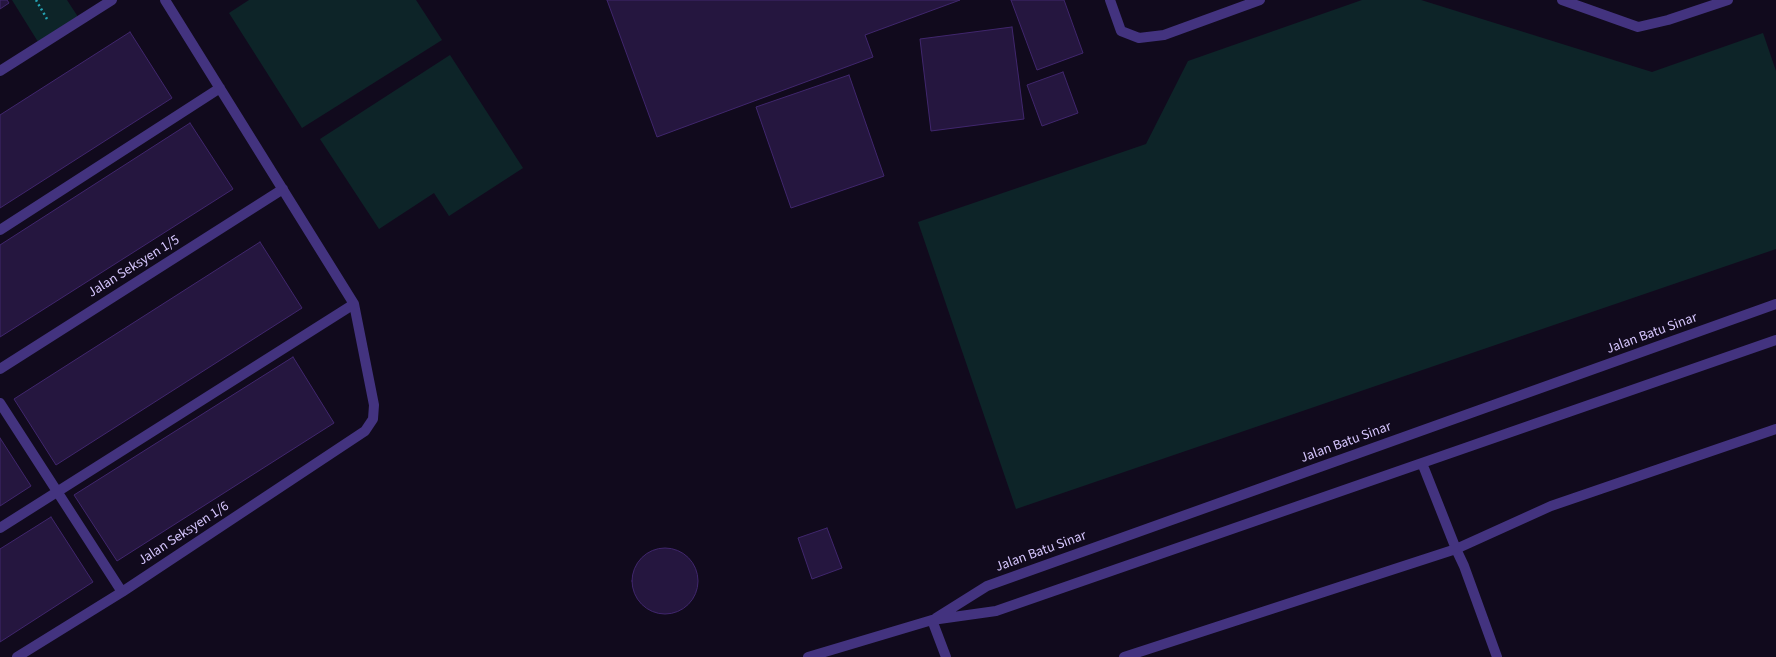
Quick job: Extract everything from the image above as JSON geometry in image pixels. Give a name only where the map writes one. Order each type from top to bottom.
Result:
[{"type":"street","points":[[0,71],[112,0]]},
{"type":"street","points":[[0,528],[354,304],[165,0]]},
{"type":"street","points":[[1110,0],[1121,31],[1139,38],[1164,35],[1260,0]]},
{"type":"street","points":[[1562,0],[1638,27],[1668,20],[1728,0]]},
{"type":"street","points":[[0,230],[220,88]]},
{"type":"street","name":"Jalan Seksyen 1/5","points":[[0,369],[283,189]]},
{"type":"street","name":"Jalan Seksyen 1/6","points":[[17,657],[122,592],[365,432],[373,419],[374,405],[354,304]]},
{"type":"street","name":"Jalan Batu Sinar","points":[[932,620],[987,586],[1776,304]]},
{"type":"street","name":"Jalan Batu Sinar","points":[[808,657],[932,620],[996,611],[1776,340]]},
{"type":"street","points":[[0,402],[122,592]]},
{"type":"street","points":[[1124,657],[1456,549],[1552,506],[1776,429]]},
{"type":"street","points":[[1422,463],[1464,566],[1497,657]]},
{"type":"street","points":[[932,620],[946,657]]},
{"type":"green space","points":[[12,0],[67,0],[80,20],[40,45]]},
{"type":"green space","points":[[249,0],[416,0],[442,40],[302,128],[229,13]]},
{"type":"green space","points":[[1362,0],[1421,0],[1652,72],[1763,33],[1776,71],[1776,249],[1016,509],[918,222],[1146,144],[1188,61]]},
{"type":"green space","points":[[450,55],[523,168],[449,216],[434,193],[379,229],[320,139]]},
{"type":"building","points":[[0,0],[7,0],[9,3],[0,9]]},
{"type":"building","points":[[607,0],[960,0],[865,35],[873,57],[657,137]]},
{"type":"building","points":[[1011,0],[1064,0],[1083,53],[1037,70]]},
{"type":"building","points":[[1012,27],[1024,119],[931,131],[920,39]]},
{"type":"building","points":[[130,32],[172,98],[0,208],[0,115]]},
{"type":"building","points":[[1063,72],[1078,113],[1042,126],[1027,85]]},
{"type":"building","points":[[849,75],[884,176],[791,208],[756,107]]},
{"type":"building","points":[[190,123],[233,189],[0,337],[0,245]]},
{"type":"building","points":[[260,242],[302,308],[56,465],[14,399]]},
{"type":"building","points":[[293,357],[334,423],[117,561],[74,495]]},
{"type":"building","points":[[0,438],[31,486],[0,506]]},
{"type":"building","points":[[51,517],[93,582],[0,642],[0,549]]},
{"type":"building","points":[[827,528],[842,568],[812,579],[798,538]]},
{"type":"building","points":[[665,548],[678,551],[688,558],[695,568],[698,581],[695,594],[688,604],[678,611],[665,614],[652,611],[642,604],[635,594],[632,581],[635,568],[642,558],[652,551]]}]
